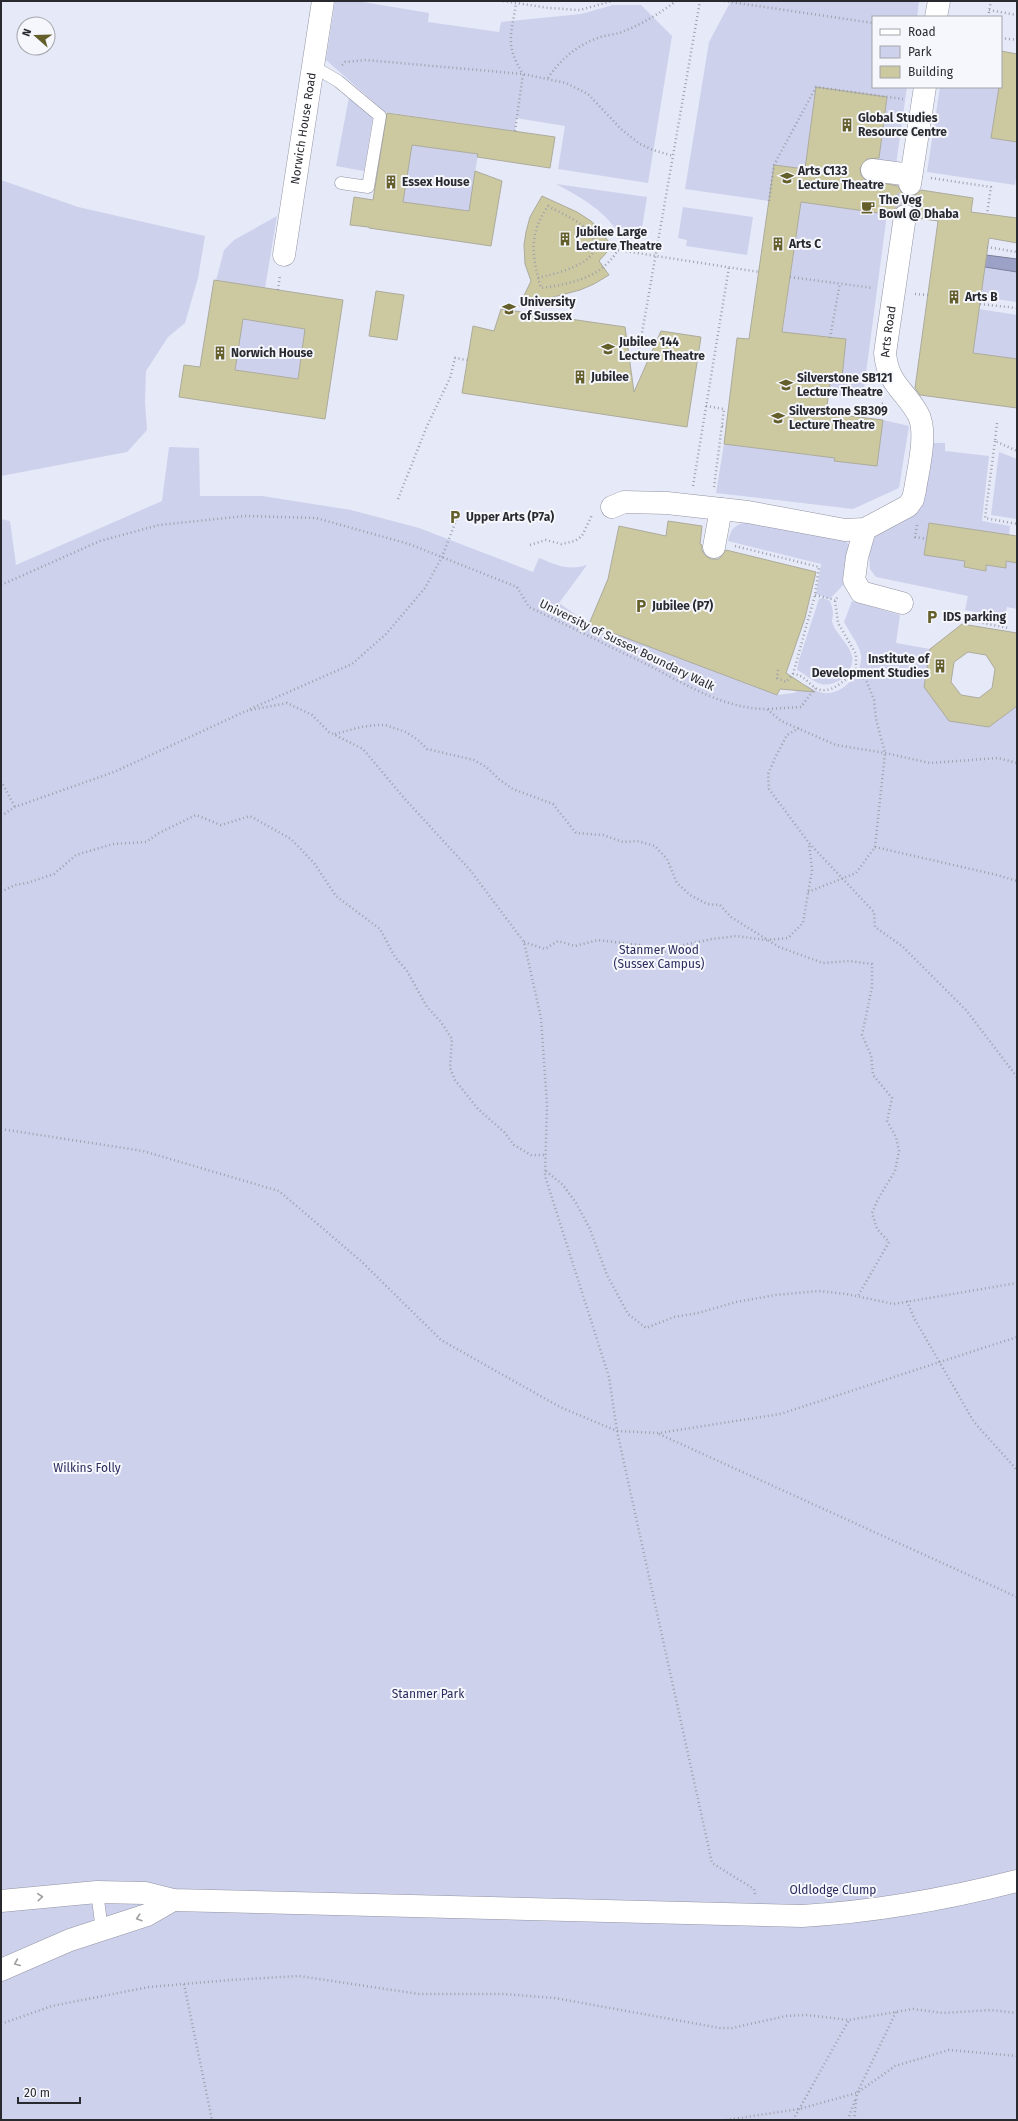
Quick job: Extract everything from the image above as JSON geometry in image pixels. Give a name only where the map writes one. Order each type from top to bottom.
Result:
[{"type":"street","name":"Norwich House Road","points":[[282,262],[322,71],[323,1]]},
{"type":"street","points":[[872,170],[917,179],[924,94]]},
{"type":"street","name":"Arts Road","points":[[603,509],[624,502],[642,501],[748,512],[845,530],[865,529],[908,506],[913,499],[923,433],[918,414],[893,380],[886,363],[885,353],[905,216]]},
{"type":"street","points":[[707,507],[715,544]]},
{"type":"street","points":[[865,529],[857,557],[854,580],[861,592],[902,603]]},
{"type":"street","points":[[1,1901],[96,1892],[145,1893],[173,1900],[802,1916],[856,1912],[967,1894],[1017,1881]]},
{"type":"street","points":[[1,1970],[70,1940],[147,1915],[173,1900]]},
{"type":"lane","points":[[322,71],[380,116],[368,187],[341,183]]},
{"type":"lane","points":[[96,1892],[102,1930]]},
{"type":"path","points":[[503,1],[516,4],[580,10],[612,1]]},
{"type":"path","points":[[548,78],[557,65],[583,45],[596,38],[622,32],[654,18],[676,1]]},
{"type":"path","points":[[638,356],[700,1]]},
{"type":"path","points":[[724,1],[872,23]]},
{"type":"path","points":[[988,16],[991,1]]},
{"type":"path","points":[[515,131],[523,74],[514,60],[510,45],[516,4]]},
{"type":"path","points":[[989,10],[1017,15]]},
{"type":"path","points":[[1002,38],[1017,40]]},
{"type":"path","points":[[322,71],[345,62],[366,60],[523,74],[548,78],[566,83],[588,94],[621,129],[640,144],[673,156]]},
{"type":"path","points":[[769,201],[774,165],[816,87],[924,94]]},
{"type":"path","points":[[917,179],[991,187],[987,214]]},
{"type":"path","points":[[538,278],[578,265],[591,256],[594,249],[594,240],[587,231],[575,221],[548,206],[538,223],[533,246],[533,258],[538,278],[541,288],[591,276],[612,260],[618,250],[759,272]]},
{"type":"path","points":[[988,247],[1017,252]]},
{"type":"path","points":[[278,290],[282,262]]},
{"type":"path","points":[[707,507],[706,406],[729,267]]},
{"type":"path","points":[[790,277],[928,295]]},
{"type":"path","points":[[830,338],[840,283]]},
{"type":"path","points":[[980,304],[1017,308]]},
{"type":"path","points":[[398,499],[427,426],[450,378],[455,358],[467,360]]},
{"type":"path","points":[[706,406],[724,409],[707,507]]},
{"type":"path","points":[[862,417],[878,406]]},
{"type":"path","points":[[997,423],[985,518],[1017,524]]},
{"type":"path","points":[[722,426],[726,427]]},
{"type":"path","points":[[995,440],[1017,451]]},
{"type":"path","points":[[530,545],[546,540],[561,544],[576,541],[582,536],[603,509]]},
{"type":"path","name":"University of Sussex Boundary Walk","points":[[1,585],[100,541],[159,525],[245,516],[316,518],[409,544],[517,587],[529,607],[701,692],[734,706],[753,709],[801,707],[815,688]]},
{"type":"path","points":[[1,816],[15,807],[114,772],[352,664],[386,634],[425,588],[442,557],[457,518]]},
{"type":"path","points":[[715,544],[819,567],[815,595],[793,674],[786,682],[777,678],[778,670]]},
{"type":"path","points":[[835,600],[854,580]]},
{"type":"path","points":[[815,595],[835,600]]},
{"type":"path","points":[[807,892],[856,873],[875,847],[885,752],[876,719],[874,700],[867,682],[856,669],[856,654],[838,623],[835,600]]},
{"type":"path","points":[[963,619],[1008,628]]},
{"type":"path","points":[[793,674],[800,675],[815,688],[826,690],[843,682],[856,669]]},
{"type":"path","points":[[246,711],[287,703],[312,715],[329,732],[363,749],[404,798],[470,870],[524,942],[541,1018],[547,1105],[545,1170],[547,1184],[609,1377],[617,1431],[712,1863],[754,1889],[763,1916]]},
{"type":"path","points":[[767,709],[781,721],[800,727],[836,745],[885,752],[930,763],[998,758],[1017,763]]},
{"type":"path","points":[[335,734],[361,727],[385,725],[406,732],[418,740],[427,749],[474,760],[486,767],[500,780],[513,789],[552,804],[576,833],[603,835],[623,842],[636,841],[655,846],[667,859],[676,883],[690,895],[707,904],[720,905],[731,916],[779,947],[823,963],[849,961],[872,964],[872,987],[862,1035],[871,1055],[873,1075],[892,1098],[887,1121],[896,1137],[899,1151],[895,1171],[878,1199],[872,1213],[877,1228],[889,1242],[858,1296]]},
{"type":"path","points":[[800,727],[786,735],[768,774],[769,789],[809,843],[874,912],[875,927],[902,946],[966,1010],[1017,1077]]},
{"type":"path","points":[[1,781],[15,807]]},
{"type":"path","points":[[1,892],[15,885],[27,883],[54,874],[76,854],[113,844],[146,842],[159,833],[196,815],[221,825],[250,816],[291,839],[314,863],[336,896],[380,929],[394,957],[407,971],[427,1007],[441,1022],[452,1039],[450,1068],[455,1080],[478,1109],[504,1132],[514,1145],[531,1155],[546,1155]]},
{"type":"path","points":[[524,942],[545,949],[558,941],[576,946],[598,940],[640,945],[660,954],[679,946],[736,936],[766,940],[788,938],[803,923],[807,892],[812,870],[809,843]]},
{"type":"path","points":[[875,847],[1017,881]]},
{"type":"path","points":[[1,1129],[143,1151],[278,1191],[361,1261],[441,1340],[560,1406],[617,1431],[658,1434],[780,1414],[1017,1337]]},
{"type":"path","points":[[545,1170],[563,1185],[576,1203],[590,1229],[606,1275],[628,1314],[646,1328],[674,1317],[698,1313],[736,1302],[776,1295],[819,1291],[858,1296],[894,1304],[1017,1283]]},
{"type":"path","points":[[907,1301],[914,1318],[974,1422],[1017,1470]]},
{"type":"path","points":[[658,1434],[1017,1597]]},
{"type":"path","points":[[1,2024],[67,2003],[142,1988],[298,1976],[419,1994],[504,1994],[555,1998],[720,2028],[732,2028],[786,2016],[807,2015],[849,2020],[897,2011],[913,2010],[943,2013],[991,2010],[1017,2013]]},
{"type":"path","points":[[184,1984],[212,2120]]},
{"type":"path","points":[[848,2120],[857,2093],[897,2011]]},
{"type":"path","points":[[793,2120],[849,2020]]},
{"type":"path","points":[[726,2120],[799,2109],[857,2093],[895,2066],[949,2050],[1017,2056]]},
{"type":"path","points":[[854,2120],[857,2093]]},
{"type":"green space","points":[[335,1],[357,1],[429,13],[428,22],[499,32],[501,22],[581,14],[613,5],[641,5],[672,36],[648,183],[558,169],[565,126],[516,118],[515,131],[385,112],[326,60]]},
{"type":"green space","points":[[731,1],[919,1],[917,16],[872,16],[872,88],[907,88],[896,165],[878,162],[887,97],[816,87],[826,172],[774,165],[769,201],[685,189],[709,42]]},
{"type":"green space","points":[[940,88],[999,88],[991,138],[1017,116],[1017,172],[1015,185],[927,172]]},
{"type":"green space","points":[[349,97],[373,116],[364,171],[336,166]]},
{"type":"green space","points":[[412,145],[478,154],[469,211],[403,202]]},
{"type":"green space","points":[[1,180],[78,207],[205,236],[198,278],[185,323],[168,337],[146,371],[145,401],[147,430],[127,452],[1,476]]},
{"type":"green space","points":[[556,184],[647,197],[641,234],[633,233],[632,239],[622,238],[609,220],[593,206]]},
{"type":"green space","points":[[801,202],[887,214],[864,388],[848,397],[828,394],[831,376],[842,377],[846,339],[810,335],[781,343]]},
{"type":"green space","points":[[683,207],[753,217],[747,255],[686,246],[687,240],[678,238]]},
{"type":"green space","points":[[277,216],[265,288],[216,281],[224,250],[234,240]]},
{"type":"green space","points":[[985,267],[1017,272],[1017,302],[981,297]]},
{"type":"green space","points":[[979,309],[1017,315],[1017,359],[973,353]]},
{"type":"green space","points":[[243,319],[305,329],[298,379],[235,370]]},
{"type":"green space","points":[[883,420],[909,426],[899,488],[853,509],[716,493],[724,444],[819,456],[837,435],[834,461],[877,466]]},
{"type":"green space","points":[[932,443],[945,443],[945,451],[989,456],[982,521],[1010,526],[1009,535],[929,523],[924,554],[965,561],[964,568],[985,571],[986,565],[1006,567],[1006,561],[1017,563],[1017,609],[1007,607],[1005,617],[965,610],[968,596],[876,577],[870,569],[869,553],[879,527],[921,502]]},
{"type":"green space","name":"Stanmer Park","points":[[169,447],[199,448],[200,496],[262,496],[351,510],[419,528],[533,572],[539,558],[557,565],[568,567],[580,567],[587,565],[559,603],[589,624],[777,695],[794,693],[806,685],[822,693],[834,692],[841,689],[852,680],[859,668],[861,655],[856,642],[844,622],[852,601],[900,615],[896,643],[930,649],[924,687],[989,727],[1017,706],[1017,2120],[1,2120],[1,519],[10,521],[16,565],[162,501]]},
{"type":"green space","points":[[999,452],[1017,459],[1017,519],[991,515]]},
{"type":"green space","points":[[747,522],[844,540],[851,546],[844,584],[830,599],[816,594],[821,564],[728,541],[730,533],[736,526]]},
{"type":"green space","points":[[823,598],[830,601],[833,612],[832,622],[852,655],[850,669],[844,677],[837,682],[830,684],[818,683],[797,670],[819,599]]},
{"type":"shaded area","points":[[986,255],[1017,259],[1017,272],[985,267]]},
{"type":"building","points":[[1002,51],[1017,54],[1017,142],[991,138],[999,88],[1002,88]]},
{"type":"building","points":[[816,87],[887,97],[879,158],[867,159],[860,168],[861,175],[865,180],[898,186],[902,193],[908,196],[915,195],[921,190],[973,198],[971,212],[1017,218],[1017,243],[989,238],[973,353],[1017,359],[1017,408],[920,395],[915,388],[938,221],[917,218],[917,212],[913,206],[906,204],[895,208],[893,215],[801,202],[782,332],[846,339],[842,377],[831,376],[826,413],[883,420],[877,466],[834,461],[835,458],[724,444],[737,338],[749,339],[774,165],[805,169]]},
{"type":"building","name":"Essex House","points":[[387,113],[555,137],[550,168],[477,157],[478,154],[412,145],[403,202],[469,211],[475,171],[502,181],[491,246],[350,225],[354,197],[373,200]]},
{"type":"building","name":"Jubilee Large Lecture Theatre","points":[[542,196],[577,212],[591,221],[601,231],[608,241],[608,247],[607,252],[599,261],[609,275],[580,290],[519,306],[531,281],[525,264],[524,245],[526,232],[530,217]]},
{"type":"building","name":"Norwich House","points":[[214,280],[343,300],[325,419],[179,397],[184,365],[200,367]],"holes":[[[243,319],[305,329],[298,379],[235,370]]]},
{"type":"building","points":[[376,291],[404,295],[397,340],[369,336]]},
{"type":"building","name":"Jubilee","points":[[501,309],[625,327],[634,392],[661,331],[701,337],[687,427],[462,393],[473,326],[494,331]]},
{"type":"building","name":"Jubilee (P7)","points":[[668,521],[702,526],[700,544],[702,545],[702,551],[711,559],[719,559],[726,550],[816,572],[805,618],[786,673],[815,692],[780,689],[777,695],[589,624],[608,579],[619,526],[666,536]]},
{"type":"building","points":[[929,523],[1017,536],[1017,563],[1006,561],[1006,568],[986,565],[986,571],[964,567],[965,561],[924,555]]},
{"type":"building","name":"Institute of Development Studies","points":[[962,624],[1017,633],[1017,706],[989,727],[949,721],[924,687],[930,649]],"holes":[[[968,652],[986,655],[995,669],[992,688],[979,698],[961,695],[951,682],[954,662]]]},
{"type":"tunnel","points":[[905,216],[910,184]]},
{"type":"place","name":"Global Studies Resource Centre","points":[[847,125]]},
{"type":"place","name":"Arts C133 Lecture Theatre","points":[[787,178]]},
{"type":"place","name":"Essex House","points":[[391,182]]},
{"type":"place","name":"The Veg Bowl @ Dhaba","points":[[868,207]]},
{"type":"place","name":"Jubilee Large Lecture Theatre","points":[[565,239]]},
{"type":"place","name":"Arts C","points":[[778,244]]},
{"type":"place","name":"Arts B","points":[[954,297]]},
{"type":"place","name":"University of Sussex","points":[[509,309]]},
{"type":"place","name":"Jubilee 144 Lecture Theatre","points":[[608,349]]},
{"type":"place","name":"Norwich House","points":[[220,353]]},
{"type":"place","name":"Jubilee","points":[[580,377]]},
{"type":"place","name":"Silverstone SB121 Lecture Theatre","points":[[786,385]]},
{"type":"place","name":"Silverstone SB309 Lecture Theatre","points":[[778,418]]},
{"type":"place","name":"Upper Arts (P7a)","points":[[455,517]]},
{"type":"place","name":"Jubilee (P7)","points":[[641,606]]},
{"type":"place","name":"IDS parking","points":[[932,617]]},
{"type":"place","name":"Institute of Development Studies","points":[[940,666]]},
{"type":"park label","name":"Stanmer Wood (Sussex Campus)","points":[[659,957]]},
{"type":"park label","name":"Wilkins Folly","points":[[87,1468]]},
{"type":"park label","name":"Oldlodge Clump","points":[[833,1890]]}]
